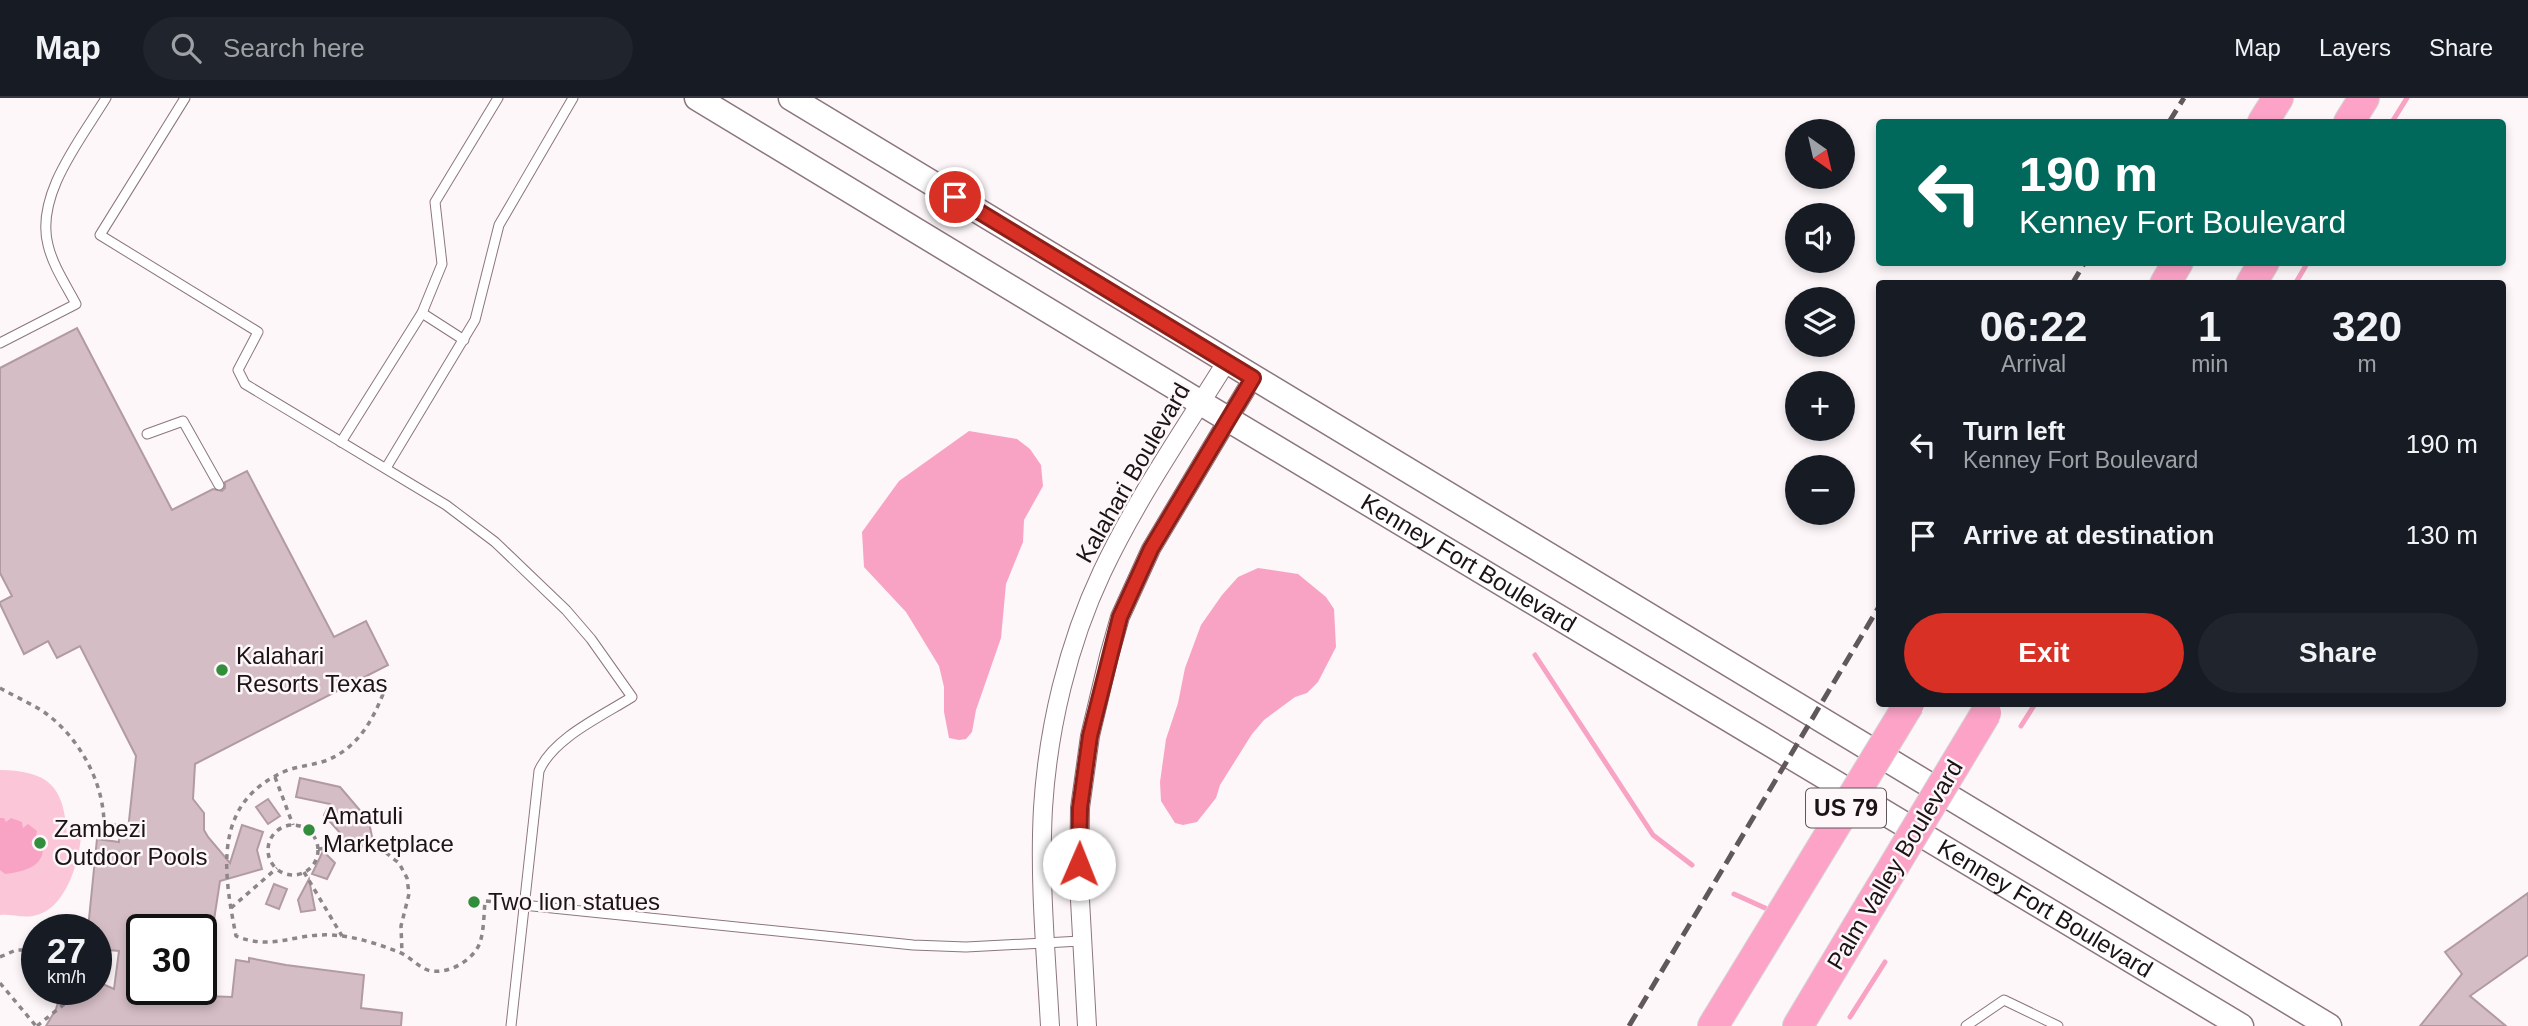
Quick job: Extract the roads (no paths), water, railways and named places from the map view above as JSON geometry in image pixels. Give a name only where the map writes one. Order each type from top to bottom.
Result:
[{"type":"highway","points":[[2265,119],[2278,98]]},
{"type":"highway","points":[[2351,119],[2364,98]]},
{"type":"highway","name":"US 79","points":[[1713,1026],[1907,707]]},
{"type":"highway","name":"Palm Valley Boulevard","points":[[1798,1026],[1989,708]]},
{"type":"main road","name":"Kenney Fort Boulevard","points":[[697,98],[2241,1026]]},
{"type":"main road","name":"Kenney Fort Boulevard","points":[[791,98],[2329,1026]]},
{"type":"street","name":"Kalahari Boulevard","points":[[1050,1026],[1041,857],[1044,796],[1052,736],[1072,651],[1101,575],[1120,537],[1227,361]]},
{"type":"street","points":[[1087,1026],[1078,847],[1090,736],[1120,617],[1151,549],[1253,378]]},
{"type":"lane","points":[[0,343],[76,304],[48,246],[45,234],[47,206],[58,178],[106,98]]},
{"type":"lane","points":[[186,98],[100,235],[258,332],[238,370],[245,384],[472,523],[517,560],[591,639],[632,697],[560,743],[542,763],[537,783],[523,905],[512,1026]]},
{"type":"lane","points":[[341,442],[422,313],[442,264],[435,202],[498,98]]},
{"type":"lane","points":[[386,468],[475,320],[499,225],[573,98]]},
{"type":"lane","points":[[422,313],[464,340]]},
{"type":"lane","points":[[147,434],[183,421],[219,485]]},
{"type":"lane","points":[[523,905],[913,945],[966,947],[1081,941]]},
{"type":"lane","points":[[1966,1026],[2004,1000],[2058,1026]]},
{"type":"waterway","points":[[2394,119],[2407,98]]},
{"type":"waterway","points":[[2297,280],[2306,266]]},
{"type":"waterway","points":[[1535,655],[1653,835],[1692,865]]},
{"type":"waterway","points":[[2021,726],[2033,707]]},
{"type":"waterway","points":[[1734,894],[1765,908]]},
{"type":"waterway","points":[[1850,1017],[1885,962]]},
{"type":"railway","points":[[2171,119],[2184,98]]},
{"type":"railway","points":[[2074,280],[2083,266]]},
{"type":"railway","points":[[1629,1026],[1876,612]]},
{"type":"place","name":"Kalahari Resorts Texas","points":[[222,670]]},
{"type":"place","name":"Amatuli Marketplace","points":[[309,830]]},
{"type":"place","name":"Zambezi Outdoor Pools","points":[[40,843]]},
{"type":"place","name":"Two lion statues","points":[[474,902]]}]
